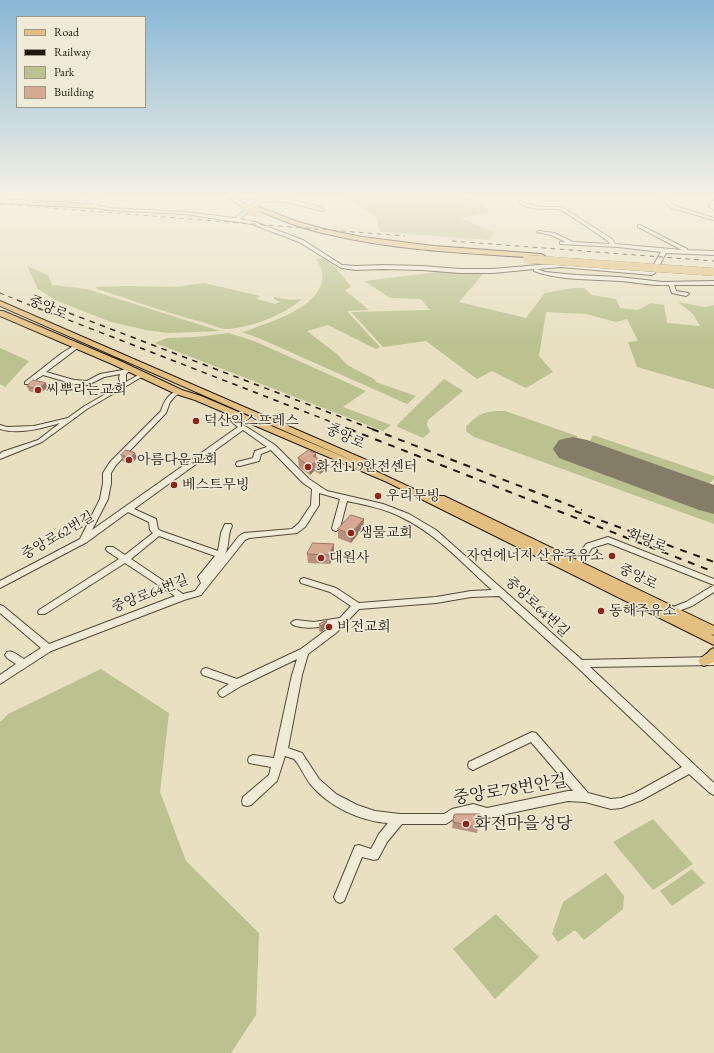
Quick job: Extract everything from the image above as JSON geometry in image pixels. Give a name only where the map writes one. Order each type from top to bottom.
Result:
[{"type":"highway","points":[[389,246],[527,259],[714,272]]},
{"type":"highway","points":[[419,246],[714,269]]},
{"type":"main road","name":"중앙로","points":[[0,304],[391,474],[673,610],[711,636]]},
{"type":"main road","name":"중앙로","points":[[0,313],[77,346],[127,371],[142,375],[179,392],[198,398],[228,413],[390,480],[711,636]]},
{"type":"main road","points":[[711,636],[714,648]]},
{"type":"main road","points":[[709,661],[714,652]]},
{"type":"street","points":[[309,246],[341,266],[356,268],[422,268],[460,271],[531,268],[561,265],[652,273]]},
{"type":"street","points":[[614,246],[664,251],[714,253]]},
{"type":"street","points":[[677,246],[688,252]]},
{"type":"street","points":[[647,281],[664,251]]},
{"type":"street","points":[[531,268],[544,273],[576,277],[647,281],[671,284],[714,283]]},
{"type":"street","points":[[671,284],[674,292],[686,294]]},
{"type":"street","points":[[28,383],[77,346]]},
{"type":"street","points":[[43,373],[74,382],[88,383],[102,375],[127,371]]},
{"type":"street","points":[[124,386],[122,377],[127,371]]},
{"type":"street","points":[[0,457],[40,442],[85,408],[142,375]]},
{"type":"street","points":[[84,540],[104,499],[108,483],[107,473],[113,464],[159,418],[164,412],[167,402],[173,395],[179,392]]},
{"type":"street","name":"중앙로64번길","points":[[228,413],[235,422],[272,447],[306,481],[324,493],[380,506],[406,516],[433,532],[580,664],[714,790]]},
{"type":"street","points":[[0,427],[6,429],[34,428],[64,420],[68,421]]},
{"type":"street","name":"중앙로62번길","points":[[0,585],[84,540],[243,427]]},
{"type":"street","points":[[240,464],[256,459],[258,453],[272,447]]},
{"type":"street","name":"중앙로64번길","points":[[0,680],[48,648],[182,597],[198,593],[242,538],[247,535],[294,531],[302,525],[315,505],[316,487]]},
{"type":"street","points":[[336,528],[344,498]]},
{"type":"street","points":[[128,509],[153,521],[154,530],[158,533],[220,555]]},
{"type":"street","points":[[206,583],[202,577],[225,548],[225,530],[228,526]]},
{"type":"street","points":[[42,612],[124,560],[158,533]]},
{"type":"street","name":"화랑로","points":[[578,564],[589,546],[608,540],[714,582]]},
{"type":"street","points":[[110,549],[124,560],[182,597]]},
{"type":"street","points":[[304,581],[333,590],[357,606],[436,600],[471,594],[502,593]]},
{"type":"street","points":[[673,610],[689,604],[714,588]]},
{"type":"street","points":[[223,693],[238,683],[304,652],[333,631],[357,606]]},
{"type":"street","points":[[0,608],[48,648]]},
{"type":"street","points":[[296,623],[314,625],[338,621],[341,622]]},
{"type":"street","points":[[247,801],[273,778],[282,750],[297,675],[304,652]]},
{"type":"street","points":[[10,654],[23,664]]},
{"type":"street","points":[[580,664],[709,661]]},
{"type":"street","points":[[206,672],[238,683]]},
{"type":"street","points":[[473,765],[532,736],[585,797]]},
{"type":"street","name":"중앙로78번안길","points":[[282,750],[298,756],[310,775],[325,791],[351,808],[371,816],[399,819],[446,819],[452,814],[473,809],[487,813],[568,796],[585,797],[611,804],[621,803],[638,797],[690,768]]},
{"type":"street","points":[[253,760],[277,763]]},
{"type":"street","points":[[340,897],[359,850],[374,855],[383,838],[399,819]]},
{"type":"green space","points":[[324,258],[337,269],[351,287],[345,290],[369,310],[347,311],[380,347],[376,349],[328,325],[307,331],[337,354],[347,365],[374,379],[376,382],[416,396],[407,404],[242,332],[283,317],[307,303],[316,294],[321,284],[322,272],[316,259]]},
{"type":"green space","points":[[27,266],[48,275],[52,285],[87,289],[220,331],[168,333],[146,330],[111,322],[55,300],[38,289]]},
{"type":"green space","points":[[438,272],[483,274],[459,302],[526,318],[545,293],[573,288],[584,288],[592,295],[616,299],[620,308],[638,310],[651,303],[664,305],[667,323],[700,326],[693,314],[678,302],[705,307],[714,305],[714,389],[637,367],[628,342],[638,341],[627,319],[616,322],[586,314],[546,312],[539,356],[553,372],[526,388],[492,371],[477,379],[426,341],[383,347],[351,312],[430,310],[421,299],[390,298],[364,281]]},
{"type":"green space","points":[[204,283],[260,296],[257,299],[275,304],[280,302],[274,299],[274,297],[290,300],[302,299],[295,305],[277,315],[257,323],[238,328],[226,329],[163,311],[97,289],[96,287],[174,287]]},
{"type":"green space","points":[[229,333],[254,341],[366,391],[343,407],[391,425],[383,431],[155,343],[167,338],[195,337]]},
{"type":"green space","points":[[0,348],[29,361],[5,387],[0,384]]},
{"type":"green space","points":[[444,379],[463,391],[428,420],[427,425],[430,432],[423,438],[398,427],[397,425]]},
{"type":"green space","points":[[505,411],[577,436],[578,440],[566,452],[714,504],[714,524],[474,437],[466,431],[466,427],[479,416],[487,412]]},
{"type":"green space","points":[[593,435],[714,476],[714,479],[709,484],[693,485],[596,451],[589,443]]},
{"type":"green space","points":[[101,669],[169,713],[160,792],[186,861],[259,933],[256,1015],[231,1053],[0,1053],[0,722],[8,714]]},
{"type":"green space","points":[[653,819],[693,864],[653,890],[613,842]]},
{"type":"green space","points":[[692,869],[705,883],[672,906],[660,891]]},
{"type":"green space","points":[[606,873],[624,896],[623,909],[584,940],[575,930],[558,942],[552,934],[563,902]]},
{"type":"green space","points":[[496,914],[539,957],[495,999],[453,949]]},
{"type":"building","points":[[33,380],[46,383],[37,389],[27,386]]},
{"type":"building","points":[[126,450],[135,453],[130,458],[121,455]]},
{"type":"building","points":[[309,450],[316,454],[313,456],[325,462],[320,465],[314,463],[309,466],[298,458]]},
{"type":"building","points":[[351,515],[364,519],[350,534],[338,529]]},
{"type":"building","points":[[313,543],[334,544],[329,555],[307,554]]},
{"type":"building","points":[[327,621],[321,626],[319,624],[323,622]]},
{"type":"building","points":[[480,814],[478,827],[453,822],[454,815]]},
{"type":"runway","points":[[573,449],[714,500]]},
{"type":"railway","points":[[519,246],[714,261]]},
{"type":"railway","points":[[0,293],[20,301]]},
{"type":"railway","points":[[17,300],[352,430]]},
{"type":"railway","points":[[69,313],[375,430]]},
{"type":"railway","points":[[349,429],[714,572]]},
{"type":"railway","points":[[372,429],[582,510]]},
{"type":"railway","points":[[575,511],[714,562]]},
{"type":"place","name":"씨뿌리는교회","points":[[38,390]]},
{"type":"place","name":"덕산익스프레스","points":[[196,421]]},
{"type":"place","name":"아름다운교회","points":[[129,460]]},
{"type":"place","name":"화전119안전센터","points":[[308,467]]},
{"type":"place","name":"베스트무빙","points":[[174,485]]},
{"type":"place","name":"우리무빙","points":[[378,496]]},
{"type":"place","name":"샘물교회","points":[[351,533]]},
{"type":"place","name":"자연에너지 산유주유소","points":[[612,556]]},
{"type":"place","name":"대원사","points":[[321,558]]},
{"type":"place","name":"동해주유소","points":[[601,611]]},
{"type":"place","name":"비전교회","points":[[329,627]]},
{"type":"place","name":"화전마을성당","points":[[466,824]]}]
